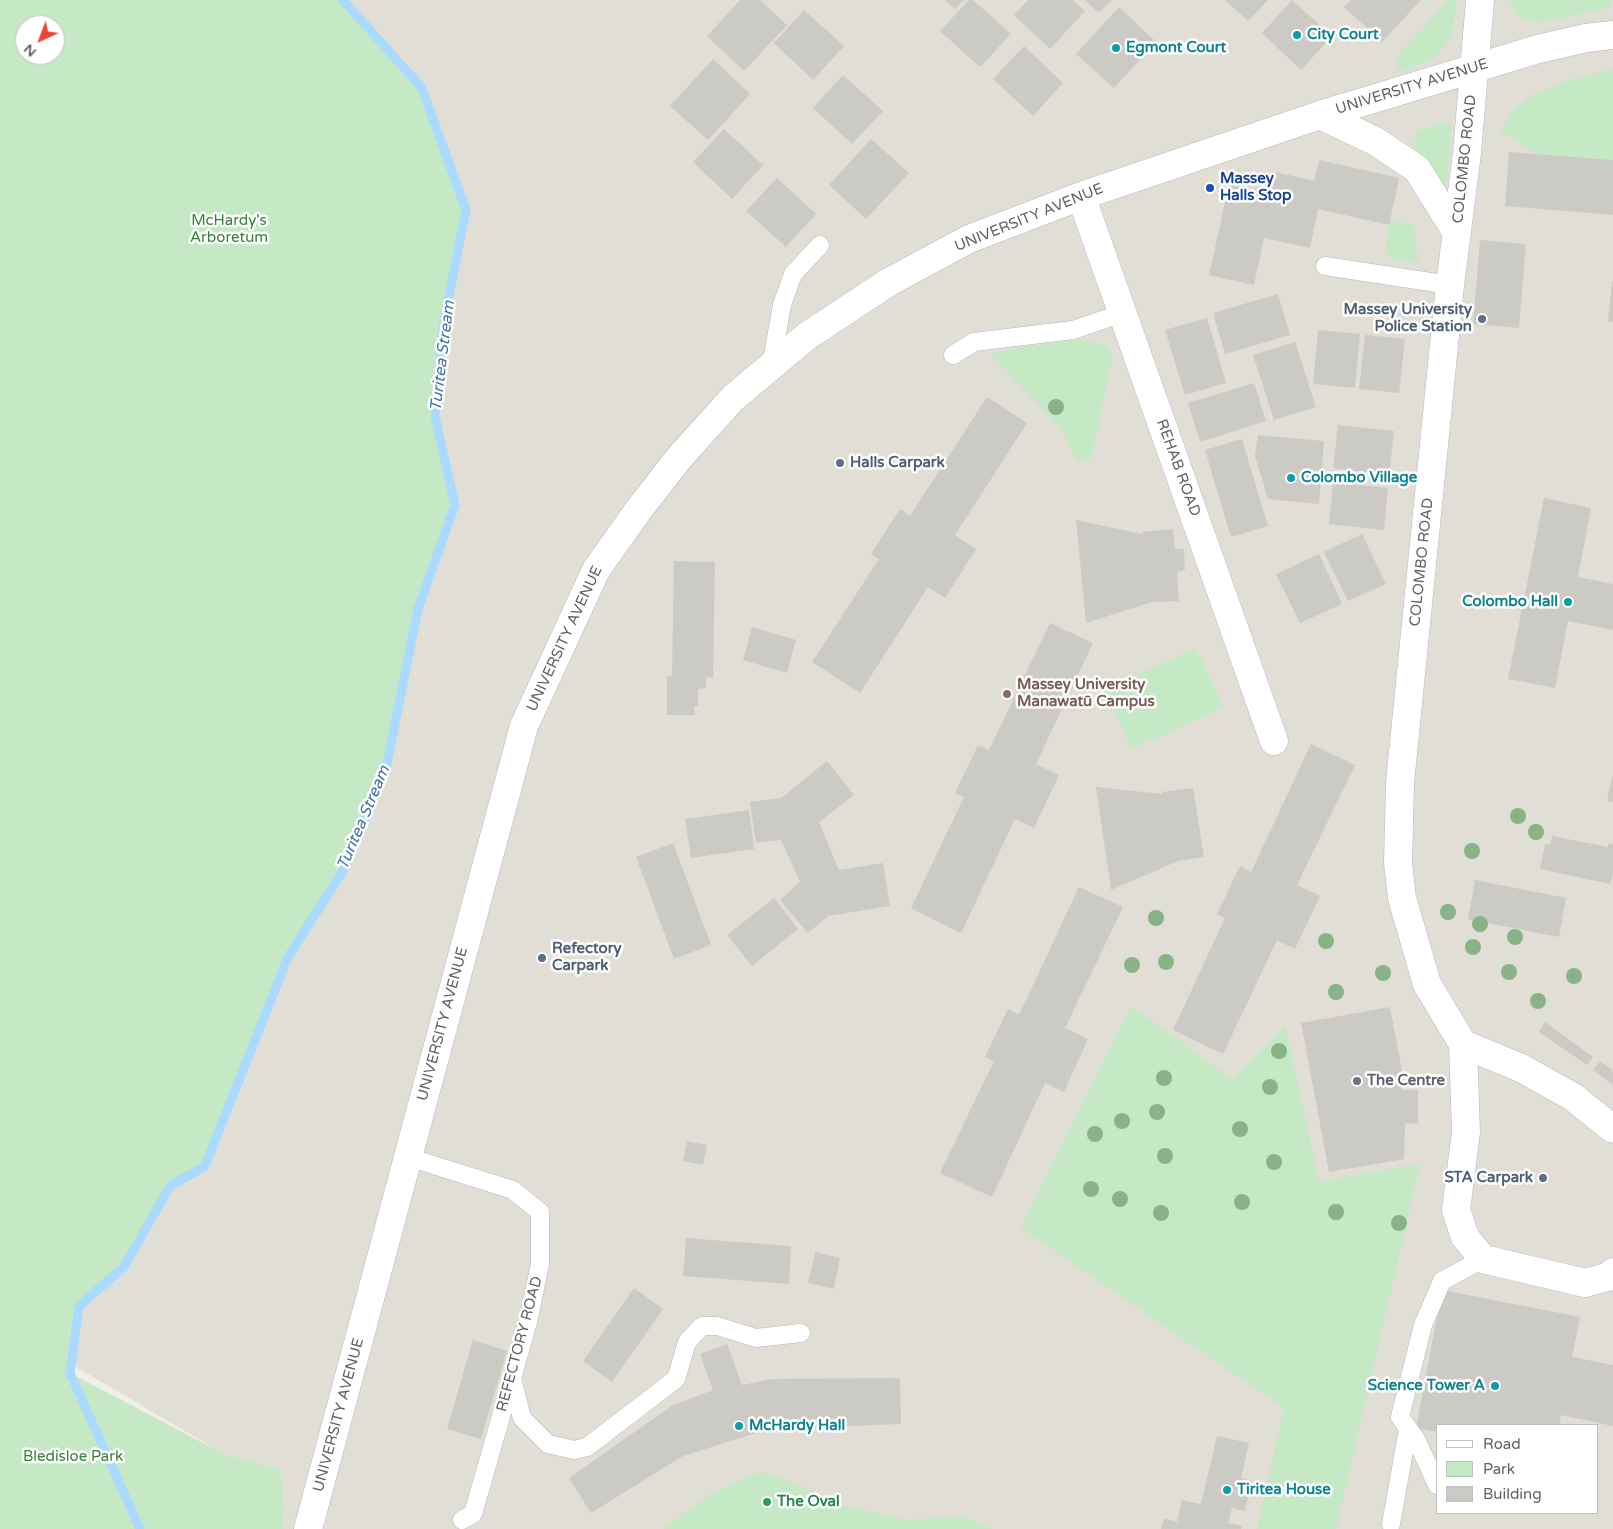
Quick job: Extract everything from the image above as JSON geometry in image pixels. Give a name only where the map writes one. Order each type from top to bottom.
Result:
[{"type":"street","name":"COLOMBO ROAD","points":[[1480,0],[1467,153],[1450,285],[1400,783],[1398,863],[1402,898],[1427,984],[1463,1044],[1466,1132],[1456,1210],[1465,1237],[1483,1259]]},
{"type":"street","name":"UNIVERSITY AVENUE","points":[[308,1529],[524,726],[596,570],[673,465],[733,398],[807,336],[889,282],[969,239],[1081,196],[1320,115],[1538,49],[1586,38],[1613,36]]},
{"type":"street","points":[[1320,115],[1375,141],[1417,169],[1457,232]]},
{"type":"street","name":"REHAB ROAD","points":[[1081,196],[1274,740]]},
{"type":"street","points":[[1463,1044],[1521,1068],[1573,1097],[1613,1129]]},
{"type":"street","points":[[1483,1259],[1585,1283],[1610,1276],[1613,1272]]},
{"type":"lane","points":[[771,366],[782,305],[793,274],[820,245]]},
{"type":"lane","points":[[1325,266],[1450,285]]},
{"type":"lane","points":[[952,356],[974,342],[1073,330],[1123,313]]},
{"type":"lane","name":"REFECTORY ROAD","points":[[408,1157],[513,1190],[540,1212],[540,1264],[528,1322],[473,1514],[462,1520]]},
{"type":"lane","points":[[1436,1483],[1416,1439],[1400,1417],[1423,1325],[1442,1281],[1483,1259]]},
{"type":"lane","points":[[512,1378],[522,1418],[548,1444],[574,1450],[587,1446],[676,1379],[687,1342],[702,1326],[717,1326],[756,1338],[801,1333]]},
{"type":"lane","points":[[1390,1524],[1408,1429]]},
{"type":"shaded area","name":"Massey University Manawatū Campus","points":[[343,0],[1613,0],[1613,1529],[283,1529],[284,1506],[281,1470],[224,1454],[71,1364],[79,1306],[124,1267],[170,1186],[205,1166],[288,957],[343,871],[386,769],[416,619],[455,505],[435,416],[443,327],[422,88]]},
{"type":"green space","name":"McHardy's Arboretum","points":[[0,0],[343,0],[422,88],[466,210],[443,327],[435,416],[455,505],[418,609],[386,769],[343,871],[288,957],[205,1166],[170,1186],[124,1267],[79,1306],[70,1373],[224,1454],[281,1470],[284,1506],[283,1529],[0,1529]]},
{"type":"green space","points":[[1448,0],[1456,0],[1453,32],[1446,44],[1430,61],[1399,72],[1395,59]]},
{"type":"green space","points":[[1510,0],[1612,0],[1610,8],[1542,22],[1525,20],[1515,13]]},
{"type":"green space","points":[[1613,69],[1613,160],[1538,154],[1500,131],[1512,112],[1533,95],[1568,80]]},
{"type":"green space","points":[[1449,121],[1451,128],[1446,190],[1420,155],[1413,149],[1417,131]]},
{"type":"green space","points":[[1390,220],[1414,225],[1418,263],[1394,260],[1385,252]]},
{"type":"green space","points":[[1085,340],[1105,346],[1113,354],[1092,455],[1088,461],[1082,462],[1076,458],[1062,432],[1046,412],[990,354],[1032,345]]},
{"type":"green space","points":[[1196,648],[1224,708],[1131,749],[1106,689]]},
{"type":"green space","points":[[1131,1006],[1232,1079],[1285,1026],[1319,1181],[1420,1164],[1336,1529],[1257,1529],[1284,1408],[1021,1228]]},
{"type":"green space","name":"The Oval","points":[[760,1472],[789,1481],[848,1507],[907,1520],[961,1516],[993,1529],[663,1529],[712,1493]]},
{"type":"building","points":[[740,0],[760,0],[787,25],[744,71],[707,36]]},
{"type":"building","points":[[945,0],[964,0],[955,9]]},
{"type":"building","points":[[969,0],[973,0],[1011,34],[980,67],[940,31]]},
{"type":"building","points":[[1028,0],[1072,0],[1085,11],[1050,49],[1014,15]]},
{"type":"building","name":"Egmont Court","points":[[1085,0],[1112,0],[1099,13]]},
{"type":"building","points":[[1225,0],[1268,0],[1248,21]]},
{"type":"building","name":"City Court","points":[[1292,0],[1332,36],[1301,70],[1262,33]]},
{"type":"building","name":"City Court","points":[[1351,0],[1421,0],[1382,42],[1344,7]]},
{"type":"building","name":"Egmont Court","points":[[1119,7],[1156,42],[1114,88],[1076,54]]},
{"type":"building","points":[[804,10],[844,46],[813,80],[774,43]]},
{"type":"building","points":[[1024,46],[1063,83],[1033,116],[993,79]]},
{"type":"building","points":[[713,59],[750,94],[708,140],[670,106]]},
{"type":"building","points":[[843,75],[883,111],[852,144],[813,108]]},
{"type":"building","points":[[724,129],[763,165],[732,199],[693,162]]},
{"type":"building","points":[[871,139],[909,173],[866,219],[829,185]]},
{"type":"building","points":[[1509,152],[1613,160],[1613,215],[1505,206]]},
{"type":"building","points":[[1319,160],[1399,178],[1389,225],[1318,209],[1310,248],[1264,238],[1254,285],[1209,275],[1229,184],[1271,194],[1276,172],[1314,181]]},
{"type":"building","points":[[777,178],[816,214],[786,247],[746,211]]},
{"type":"building","points":[[1480,240],[1526,244],[1519,328],[1473,324]]},
{"type":"building","points":[[1613,282],[1613,322],[1608,321]]},
{"type":"building","points":[[1278,294],[1290,335],[1225,354],[1213,313]]},
{"type":"building","points":[[1207,318],[1226,383],[1185,395],[1165,330]]},
{"type":"building","points":[[1318,330],[1360,334],[1355,388],[1313,384]]},
{"type":"building","points":[[1365,335],[1405,339],[1399,393],[1359,389]]},
{"type":"building","points":[[1295,342],[1316,407],[1274,420],[1253,355]]},
{"type":"building","points":[[1254,383],[1266,421],[1200,442],[1188,403]]},
{"type":"building","points":[[987,397],[1027,423],[955,535],[976,549],[945,598],[928,587],[860,693],[812,662],[879,559],[871,554],[900,509],[910,516]]},
{"type":"building","name":"Colombo Village","points":[[1338,425],[1394,431],[1389,475],[1333,468]]},
{"type":"building","name":"Colombo Village","points":[[1258,435],[1324,441],[1319,504],[1268,499],[1255,456]]},
{"type":"building","name":"Colombo Village","points":[[1242,439],[1268,526],[1231,537],[1205,450]]},
{"type":"building","name":"Colombo Village","points":[[1333,482],[1388,488],[1384,530],[1329,524]]},
{"type":"building","name":"Colombo Hall","points":[[1544,498],[1591,508],[1578,577],[1613,584],[1613,630],[1568,621],[1555,688],[1508,679]]},
{"type":"building","points":[[1076,520],[1142,534],[1142,532],[1173,529],[1175,549],[1184,549],[1185,570],[1177,572],[1179,601],[1152,602],[1086,623]]},
{"type":"building","points":[[1362,534],[1386,584],[1348,601],[1324,552]]},
{"type":"building","points":[[1319,554],[1342,604],[1300,623],[1276,574]]},
{"type":"building","points":[[674,561],[715,562],[713,678],[706,677],[706,688],[698,689],[698,706],[694,706],[695,715],[667,715],[667,677],[672,676]]},
{"type":"building","points":[[1050,623],[1093,643],[1036,764],[1059,775],[1034,828],[1015,819],[961,933],[911,908],[964,797],[955,793],[978,745],[989,750]]},
{"type":"building","points":[[752,627],[796,640],[787,673],[743,660]]},
{"type":"building","points":[[1311,744],[1355,765],[1297,885],[1320,896],[1295,949],[1277,940],[1223,1054],[1173,1030],[1225,918],[1217,914],[1240,866],[1251,872]]},
{"type":"building","points":[[827,761],[854,795],[819,822],[839,870],[883,863],[890,906],[828,916],[808,933],[780,900],[800,882],[781,840],[756,843],[750,802],[781,798]]},
{"type":"building","points":[[1613,776],[1613,802],[1607,801]]},
{"type":"building","points":[[1096,787],[1162,794],[1162,792],[1193,788],[1204,857],[1178,861],[1111,890]]},
{"type":"building","points":[[749,810],[754,849],[691,858],[685,819]]},
{"type":"building","points":[[1552,836],[1608,847],[1609,843],[1613,844],[1613,874],[1610,884],[1540,869],[1545,844],[1550,845]]},
{"type":"building","points":[[673,843],[711,945],[674,959],[636,857]]},
{"type":"building","points":[[1475,880],[1566,898],[1559,937],[1468,919]]},
{"type":"building","points":[[1079,887],[1123,907],[1065,1028],[1088,1039],[1064,1092],[1045,1083],[992,1197],[940,1173],[994,1061],[985,1057],[1008,1009],[1019,1015]]},
{"type":"building","points":[[774,898],[798,929],[752,966],[727,935]]},
{"type":"building","name":"The Centre","points":[[1390,1007],[1402,1071],[1402,1090],[1418,1090],[1418,1124],[1405,1123],[1404,1159],[1329,1172],[1301,1023]]},
{"type":"building","points":[[1545,1022],[1593,1057],[1587,1065],[1539,1032]]},
{"type":"building","points":[[1600,1061],[1613,1071],[1613,1085],[1593,1070]]},
{"type":"building","points":[[687,1141],[707,1145],[703,1165],[683,1161]]},
{"type":"building","points":[[686,1238],[791,1246],[789,1284],[683,1276]]},
{"type":"building","points":[[815,1252],[840,1258],[834,1289],[808,1283]]},
{"type":"building","points":[[634,1288],[663,1309],[612,1382],[583,1361]]},
{"type":"building","name":"Science Tower A","points":[[1442,1290],[1580,1317],[1572,1357],[1613,1365],[1613,1426],[1561,1415],[1559,1424],[1436,1424],[1436,1432],[1416,1428]]},
{"type":"building","points":[[473,1340],[507,1351],[481,1439],[447,1429]]},
{"type":"building","name":"McHardy Hall","points":[[727,1344],[742,1385],[772,1379],[900,1378],[901,1424],[769,1429],[683,1456],[591,1513],[569,1478],[673,1405],[713,1390],[700,1354]]},
{"type":"building","name":"Tiritea House","points":[[1217,1436],[1249,1443],[1241,1478],[1252,1481],[1245,1511],[1232,1508],[1228,1523],[1242,1526],[1241,1529],[1161,1529],[1164,1518],[1177,1522],[1182,1500],[1201,1504]]},
{"type":"waterway","name":"Turitea Stream","points":[[140,1529],[70,1373],[79,1306],[124,1267],[170,1186],[205,1166],[288,957],[343,871],[386,769],[418,609],[455,505],[435,416],[443,327],[466,210],[422,88],[343,0]]},
{"type":"place","name":"City Court","points":[[1297,35]]},
{"type":"place","name":"Egmont Court","points":[[1116,48]]},
{"type":"place","name":"Massey Halls Stop","points":[[1210,188]]},
{"type":"place","name":"Massey University Police Station","points":[[1482,319]]},
{"type":"place","name":"Halls Carpark","points":[[840,463]]},
{"type":"place","name":"Colombo Village","points":[[1291,478]]},
{"type":"place","name":"Colombo Hall","points":[[1568,602]]},
{"type":"place","name":"Massey University Manawatū Campus","points":[[1007,694]]},
{"type":"place","name":"Refectory Carpark","points":[[542,958]]},
{"type":"place","name":"The Centre","points":[[1357,1081]]},
{"type":"place","name":"STA Carpark","points":[[1543,1178]]},
{"type":"place","name":"Science Tower A","points":[[1495,1386]]},
{"type":"place","name":"McHardy Hall","points":[[739,1426]]},
{"type":"place","name":"Tiritea House","points":[[1227,1490]]},
{"type":"place","name":"The Oval","points":[[767,1502]]},
{"type":"park label","name":"Bledisloe Park","points":[[73,1457]]}]
